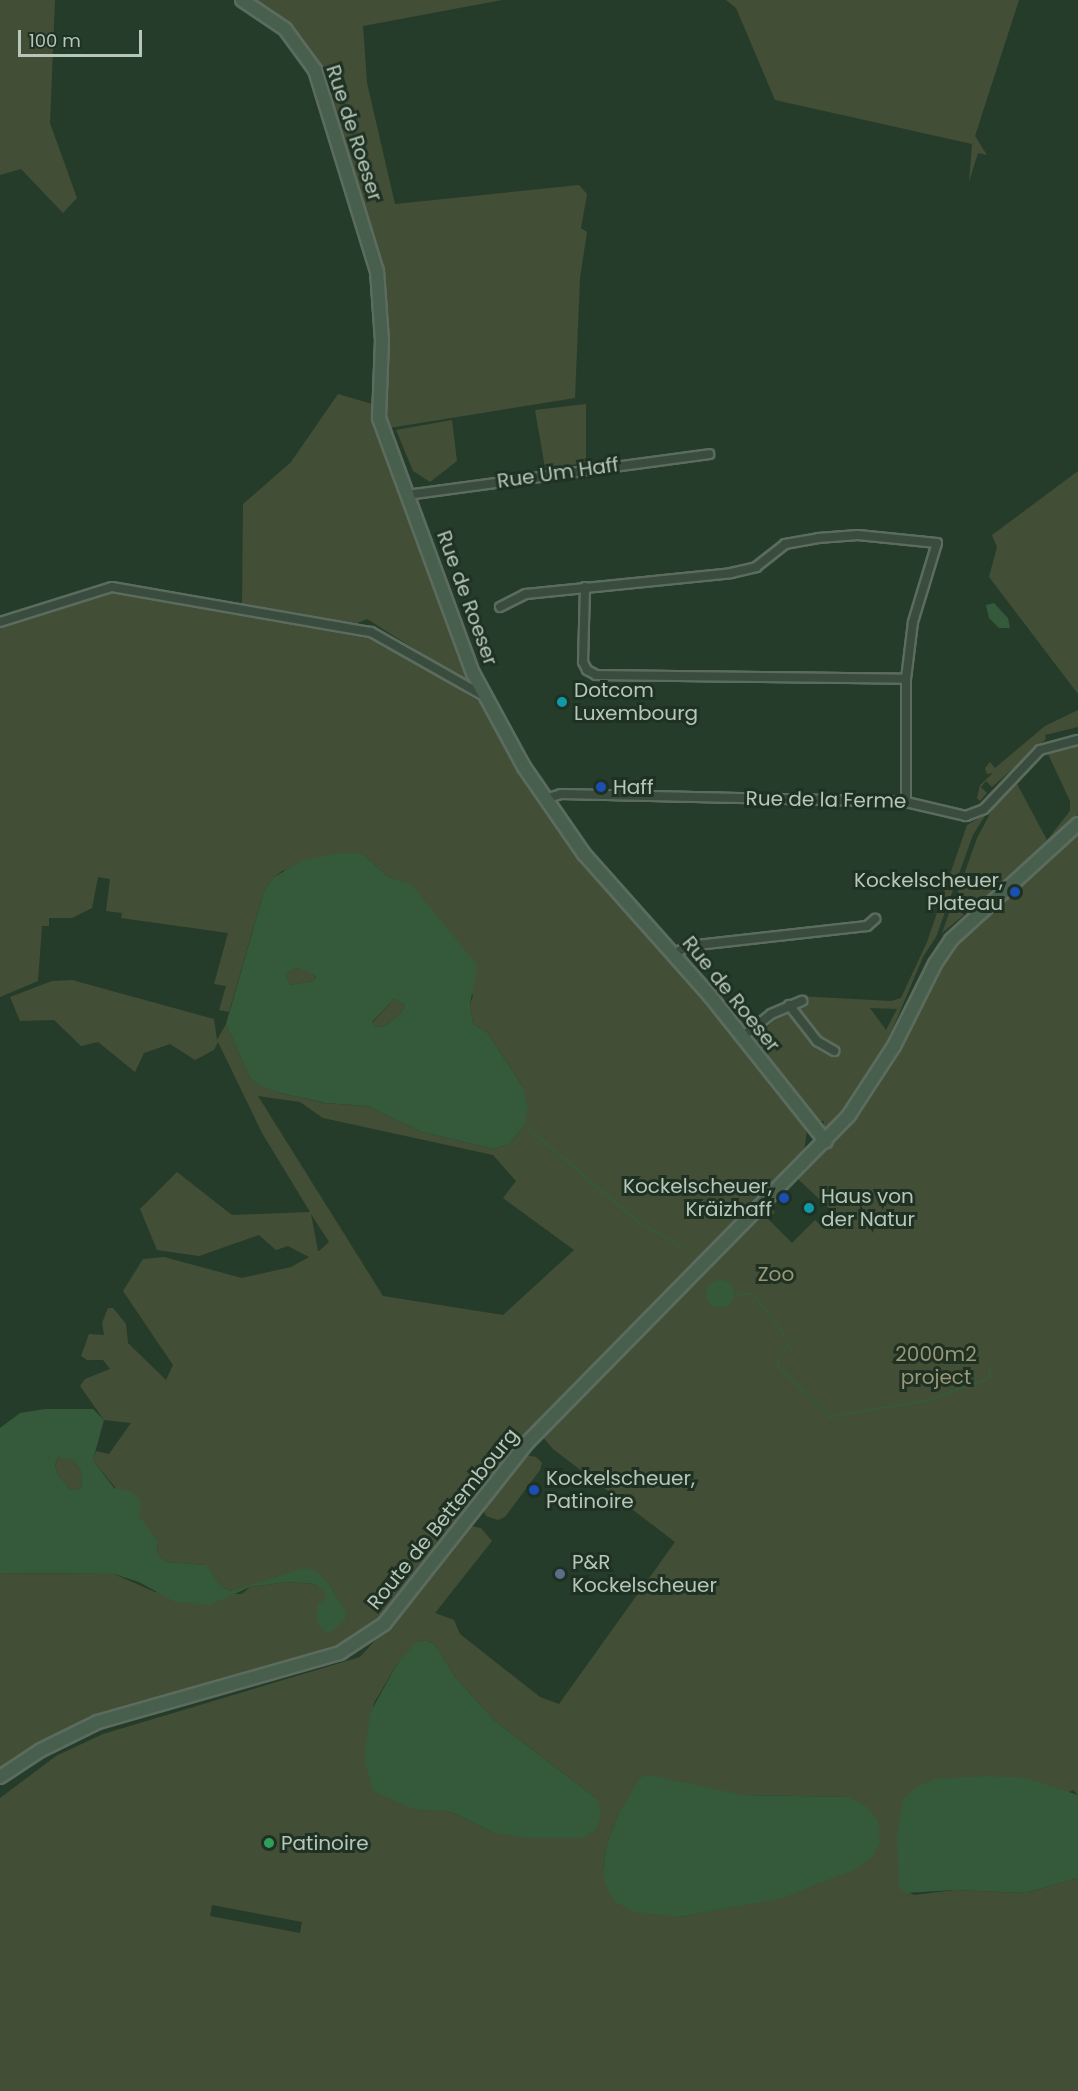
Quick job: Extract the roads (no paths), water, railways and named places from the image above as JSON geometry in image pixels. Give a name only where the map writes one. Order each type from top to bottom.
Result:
[{"type":"main road","name":"Rue de Roeser","points":[[242,0],[285,29],[315,70],[377,271],[381,340],[379,418],[430,551],[460,646],[486,697],[545,799],[584,854],[674,954],[826,1142]]},
{"type":"main road","name":"Route de Bettembourg","points":[[0,1777],[41,1750],[98,1722],[340,1653],[371,1635],[409,1595],[527,1443],[826,1142],[866,1092],[951,940],[977,912],[1062,842],[1078,824]]},
{"type":"street","name":"Rue Um Haff","points":[[407,495],[709,453]]},
{"type":"street","points":[[500,607],[526,594],[731,573],[756,567],[785,544],[818,538],[858,535],[937,543],[914,622],[906,679],[906,802]]},
{"type":"street","points":[[0,622],[94,590],[112,587],[371,632],[486,697]]},
{"type":"street","points":[[585,587],[583,662],[587,670],[596,675],[906,679]]},
{"type":"street","name":"Rue de la Ferme","points":[[545,799],[561,794],[906,802],[976,814],[1040,750],[1078,740]]},
{"type":"street","points":[[674,954],[687,946],[867,926],[875,919]]},
{"type":"street","points":[[742,1037],[789,1005],[802,1001]]},
{"type":"street","points":[[789,1005],[817,1041],[834,1051]]},
{"type":"waterway","points":[[528,1128],[637,1221],[686,1249]]},
{"type":"waterway","points":[[733,1295],[753,1294],[784,1335]]},
{"type":"waterway","points":[[781,1355],[790,1343],[788,1341]]},
{"type":"waterway","points":[[778,1360],[778,1366],[829,1417],[928,1400],[990,1378],[990,1370]]},
{"type":"place","name":"Dotcom Luxembourg","points":[[562,702]]},
{"type":"place","name":"Haff","points":[[601,787]]},
{"type":"place","name":"Kockelscheuer, Plateau","points":[[1015,892]]},
{"type":"place","name":"Kockelscheuer, Kräizhaff","points":[[784,1198]]},
{"type":"place","name":"Haus von der Natur","points":[[809,1208]]},
{"type":"place","name":"Kockelscheuer, Patinoire","points":[[534,1490]]},
{"type":"place","name":"P&R Kockelscheuer","points":[[560,1574]]},
{"type":"place","name":"Patinoire","points":[[269,1843]]},
{"type":"park label","name":"Zoo","points":[[776,1274]]},
{"type":"park label","name":"2000m2 project","points":[[936,1366]]}]
